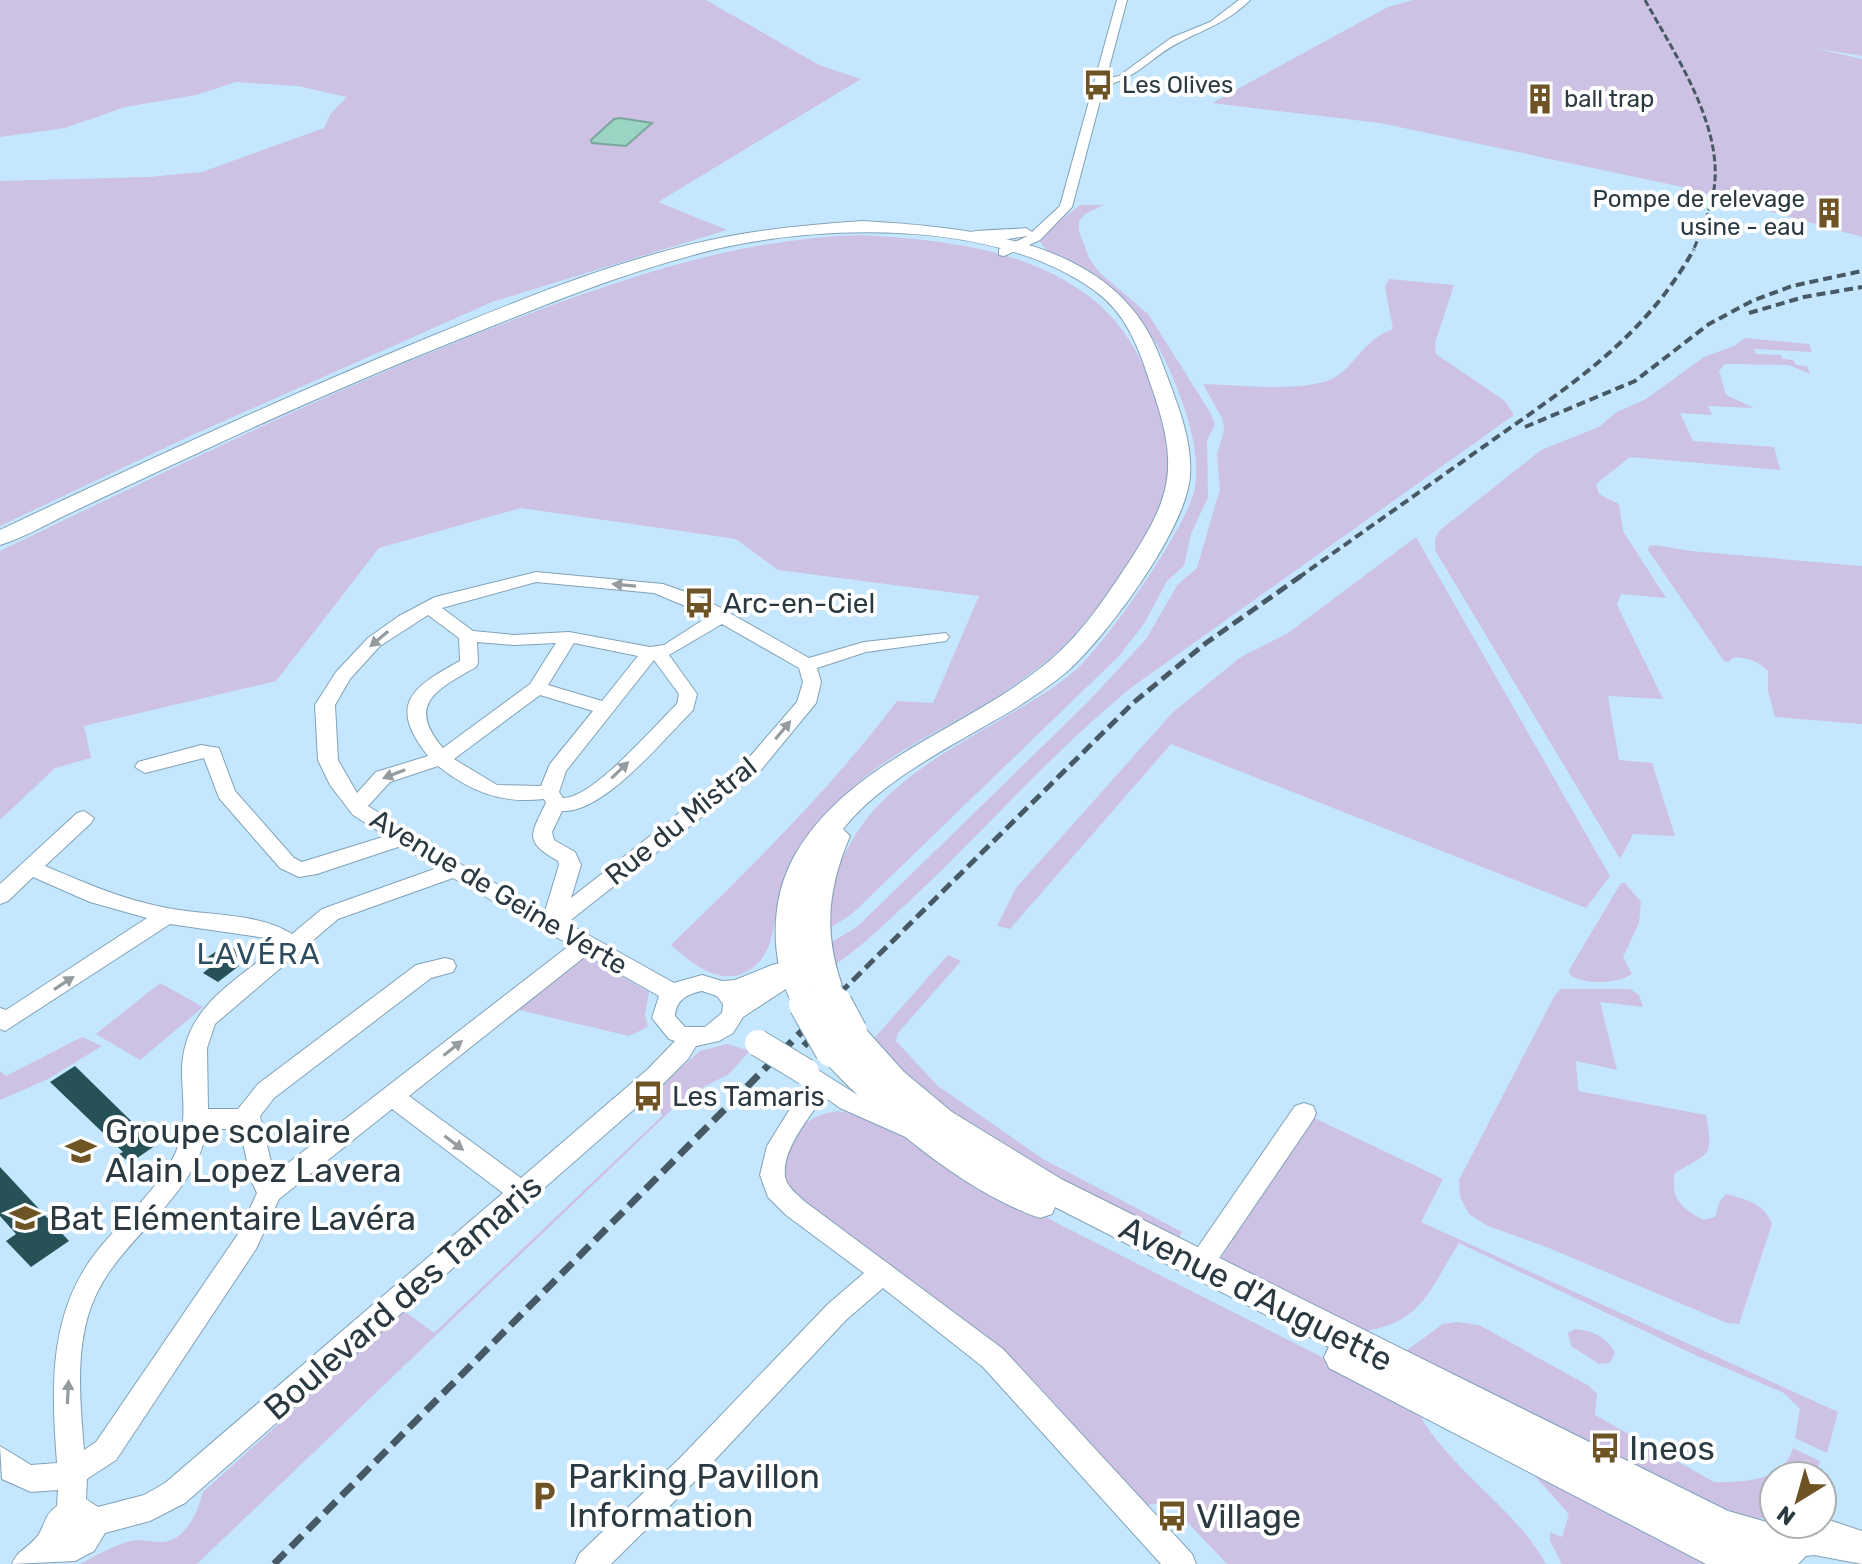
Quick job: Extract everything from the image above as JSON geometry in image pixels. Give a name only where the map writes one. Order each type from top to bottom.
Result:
[{"type":"main road","points":[[0,538],[293,401],[427,345],[624,269],[679,252],[759,234],[818,227],[870,226],[1018,243],[1056,263],[1105,290],[1133,318],[1176,429],[1182,458],[1181,483],[1167,519],[1106,615],[1082,644],[1046,676],[909,759],[856,801],[814,847],[792,900],[791,951],[813,983]]},
{"type":"main road","points":[[555,296],[725,247],[809,234],[915,235],[1018,243],[1044,266],[1085,287],[1120,318],[1152,361]]},
{"type":"main road","name":"Avenue d'Auguette","points":[[856,801],[818,880],[813,906],[815,1024],[877,1066],[901,1089],[964,1137],[1049,1189],[1717,1525],[1783,1554],[1807,1536],[1837,1538],[1862,1550]]},
{"type":"main road","name":"Avenue d'Auguette","points":[[841,1041],[881,1100],[926,1136],[1035,1202],[1745,1564]]},
{"type":"street","points":[[1018,243],[1052,221],[1068,202],[1122,0]]},
{"type":"street","points":[[1098,84],[1113,83],[1136,70],[1175,40],[1214,24],[1245,0]]},
{"type":"street","points":[[1103,65],[1136,70]]},
{"type":"street","name":"Avenue de Geine Verte","points":[[673,993],[401,838],[357,805],[340,785],[328,760],[325,705],[343,676],[374,642],[429,607],[497,584],[536,577],[657,588],[699,603],[807,665]]},
{"type":"street","points":[[429,607],[468,636],[514,640],[569,637],[654,653],[670,649],[720,617]]},
{"type":"street","points":[[468,636],[469,663],[429,685],[419,699],[416,716],[425,739],[442,758],[483,787],[552,797],[565,806],[580,804],[597,793],[686,706],[688,694],[654,653]]},
{"type":"street","points":[[357,805],[383,777],[442,758],[537,688],[569,637]]},
{"type":"street","points":[[807,665],[864,647],[940,637]]},
{"type":"street","points":[[552,924],[570,865],[568,857],[544,844],[542,832],[557,769],[654,653]]},
{"type":"street","name":"Rue du Mistral","points":[[552,924],[754,765],[806,703],[812,682],[807,665]]},
{"type":"street","points":[[537,688],[608,709]]},
{"type":"street","points":[[145,767],[201,751],[212,752],[226,793],[287,863],[299,870],[317,867],[401,838]]},
{"type":"street","points":[[0,896],[84,818]]},
{"type":"street","points":[[29,867],[98,897],[166,916],[271,931],[294,945]]},
{"type":"street","points":[[27,1564],[54,1543],[63,1549],[77,1546],[88,1537],[72,1470],[67,1426],[74,1315],[93,1275],[182,1162],[192,1141],[195,1039],[200,1029],[207,1018],[330,914],[455,870]]},
{"type":"street","points":[[762,976],[777,951],[792,900]]},
{"type":"street","points":[[0,1017],[5,1022],[166,916]]},
{"type":"street","points":[[0,1459],[21,1475],[31,1478],[72,1470],[95,1460],[117,1439],[247,1241],[270,1192],[585,945]]},
{"type":"street","points":[[244,1119],[266,1091],[424,971],[445,966]]},
{"type":"street","points":[[778,970],[813,983],[731,1019],[710,1035],[690,1037],[676,1032],[663,1018],[663,1009],[673,993],[690,985],[702,983],[724,989],[738,988],[778,970]]},
{"type":"street","points":[[724,989],[732,995],[731,1019]]},
{"type":"street","points":[[731,1019],[758,1043],[848,1101],[926,1136]]},
{"type":"street","name":"Boulevard des Tamaris","points":[[82,1517],[150,1507],[175,1493],[673,1060],[690,1037]]},
{"type":"street","points":[[813,1076],[775,1161],[772,1175],[777,1190],[795,1208],[883,1272],[1003,1368],[1181,1564]]},
{"type":"street","points":[[392,1096],[522,1193]]},
{"type":"street","points":[[798,1115],[815,1106],[848,1101]]},
{"type":"street","points":[[1200,1265],[1304,1113]]},
{"type":"street","points":[[195,1119],[244,1119],[253,1127],[263,1180],[270,1192]]},
{"type":"street","points":[[590,1564],[680,1477],[837,1312],[883,1272]]},
{"type":"shaded area","points":[[0,0],[706,0],[821,66],[861,79],[658,202],[727,230],[492,302],[188,437],[0,526],[0,181],[149,177],[202,172],[324,128],[331,113],[347,97],[298,86],[236,82],[196,95],[125,107],[65,128],[0,137]]},
{"type":"shaded area","points":[[1413,0],[1862,0],[1862,56],[1813,48],[1862,59],[1862,237],[1678,186],[1380,123],[1212,103],[1388,7]]},
{"type":"shaded area","points":[[614,119],[652,123],[626,146],[592,143],[591,140]]},
{"type":"shaded area","points":[[1080,205],[1104,205],[1085,214],[1079,221],[1079,231],[1089,258],[1099,272],[1148,314],[1215,424],[1207,441],[1208,497],[1191,534],[1184,566],[1167,581],[1144,624],[1119,656],[853,913],[823,933],[831,892],[843,857],[860,828],[881,803],[934,760],[1039,697],[1076,670],[1106,636],[1144,583],[1189,506],[1195,488],[1194,444],[1181,399],[1156,344],[1140,319],[1119,297],[1057,258],[1040,241],[1042,235]]},
{"type":"shaded area","points":[[859,235],[898,237],[979,249],[1055,275],[1088,296],[1117,323],[1144,368],[1166,435],[1170,461],[1168,480],[1161,503],[1134,554],[1101,603],[1065,645],[1010,688],[896,755],[854,786],[827,814],[805,843],[787,875],[779,896],[771,941],[760,961],[751,969],[730,976],[708,972],[671,945],[817,797],[897,701],[933,703],[979,596],[778,570],[736,539],[521,508],[379,548],[276,681],[84,726],[91,758],[55,768],[0,820],[0,551],[308,405],[541,309],[630,278],[720,254],[812,238]]},
{"type":"shaded area","points":[[1389,279],[1454,285],[1435,343],[1436,354],[1505,401],[1514,415],[1132,687],[1049,762],[896,914],[829,969],[822,948],[858,926],[1089,701],[1146,639],[1178,584],[1197,568],[1220,489],[1217,454],[1224,431],[1223,420],[1203,384],[1301,386],[1338,376],[1374,340],[1393,329],[1385,287]]},
{"type":"shaded area","points":[[1745,338],[1809,344],[1812,352],[1753,349],[1756,354],[1781,355],[1783,359],[1793,360],[1796,365],[1807,366],[1810,374],[1789,365],[1725,364],[1719,371],[1726,395],[1754,408],[1708,406],[1712,415],[1680,413],[1693,441],[1774,447],[1780,470],[1630,457],[1596,484],[1599,494],[1619,504],[1623,531],[1666,598],[1621,594],[1617,605],[1663,699],[1608,696],[1619,760],[1652,763],[1675,836],[1633,834],[1620,859],[1435,550],[1435,539],[1439,531],[1541,450],[1599,427],[1615,413],[1646,399],[1704,357],[1734,346]]},
{"type":"shaded area","points":[[1416,537],[1610,876],[1586,908],[1171,744],[1010,929],[997,926],[1016,888],[1173,712],[1241,657],[1288,633]]},
{"type":"shaded area","points":[[1649,546],[1691,551],[1862,566],[1862,724],[1775,717],[1768,691],[1768,671],[1757,662],[1744,658],[1734,657],[1728,662],[1724,661],[1648,550]]},
{"type":"shaded area","points":[[1621,883],[1625,883],[1641,902],[1639,923],[1623,957],[1632,974],[1601,982],[1570,975],[1569,970]]},
{"type":"shaded area","points":[[583,954],[649,992],[645,1015],[648,1027],[629,1036],[519,1010],[523,1006],[520,1003]]},
{"type":"shaded area","points":[[948,955],[961,961],[898,1033],[896,1041],[938,1086],[1043,1159],[1182,1232],[1177,1242],[961,1126],[869,1044]]},
{"type":"shaded area","points":[[160,983],[203,1007],[140,1060],[96,1034]]},
{"type":"shaded area","points":[[1561,989],[1630,989],[1639,995],[1643,1007],[1600,1002],[1617,1070],[1576,1061],[1578,1091],[1706,1115],[1707,1152],[1675,1173],[1674,1190],[1679,1202],[1704,1220],[1715,1217],[1726,1194],[1754,1203],[1769,1217],[1772,1224],[1739,1324],[1727,1323],[1549,1248],[1488,1226],[1469,1214],[1460,1197],[1459,1180],[1555,995]]},
{"type":"shaded area","points":[[82,1037],[102,1046],[48,1079],[0,1100],[0,1071],[6,1076]]},
{"type":"shaded area","points":[[727,1044],[750,1051],[729,1074],[685,1097],[197,1564],[80,1564],[131,1541],[162,1542],[178,1536],[190,1524],[203,1492],[404,1311],[434,1333],[663,1115],[642,1103],[700,1051]]},
{"type":"shaded area","points":[[839,1111],[872,1119],[1055,1222],[1608,1502],[1714,1564],[1562,1564],[1550,1541],[1550,1532],[1562,1537],[1569,1514],[1534,1475],[1420,1416],[1449,1454],[1518,1525],[1546,1564],[1227,1564],[1168,1502],[1141,1506],[1034,1388],[920,1286],[784,1186],[785,1156],[794,1135],[814,1118]]},
{"type":"shaded area","points":[[1310,1116],[1443,1179],[1421,1222],[1838,1412],[1827,1453],[1795,1438],[1800,1409],[1784,1393],[1695,1355],[1459,1243],[1423,1301],[1399,1320],[1362,1332],[1217,1264]]},
{"type":"shaded area","points":[[1443,1324],[1479,1325],[1589,1386],[1597,1394],[1595,1415],[1714,1482],[1758,1478],[1758,1519],[1739,1518],[1403,1353]]},
{"type":"shaded area","points":[[1575,1329],[1603,1338],[1615,1352],[1610,1363],[1599,1364],[1571,1346],[1568,1333]]},
{"type":"shaded area","points":[[1793,1448],[1818,1460],[1787,1460]]},
{"type":"building","points":[[227,944],[242,953],[232,961],[239,966],[218,982],[203,973],[213,965],[205,959]]},
{"type":"building","points":[[75,1066],[156,1145],[130,1163],[119,1154],[123,1152],[50,1082]]},
{"type":"building","name":"Bat Elémentaire Lavéra","points":[[0,1167],[69,1241],[31,1267],[6,1241],[16,1234],[0,1216]]},
{"type":"railway","points":[[1645,0],[1696,95],[1713,148],[1715,174],[1712,199],[1693,250]]},
{"type":"railway","points":[[1298,578],[1573,383],[1627,337],[1674,282],[1693,250]]},
{"type":"railway","points":[[1525,427],[1635,381],[1709,324],[1752,301],[1792,286],[1862,271]]},
{"type":"railway","points":[[1749,313],[1804,297],[1862,287]]},
{"type":"railway","points":[[828,1005],[1133,703],[1206,643],[1301,576]]},
{"type":"railway","points":[[843,1006],[854,994]]},
{"type":"railway","points":[[787,1063],[845,1004]]},
{"type":"railway","points":[[274,1564],[828,1005]]},
{"type":"place","name":"Les Olives","points":[[1098,85]]},
{"type":"place","name":"ball trap","points":[[1540,99]]},
{"type":"place","name":"Pompe de relevage usine - eau","points":[[1829,213]]},
{"type":"place","name":"Arc-en-Ciel","points":[[699,603]]},
{"type":"place","name":"Les Tamaris","points":[[648,1096]]},
{"type":"place","name":"Groupe scolaire Alain Lopez Lavera","points":[[81,1151]]},
{"type":"place","name":"Bat Elémentaire Lavéra","points":[[25,1218]]},
{"type":"place","name":"Ineos","points":[[1605,1448]]},
{"type":"place","name":"Parking Pavillon Information","points":[[544,1496]]},
{"type":"place","name":"Village","points":[[1172,1516]]},
{"type":"district","name":"LAVÉRA","points":[[259,954]]}]
